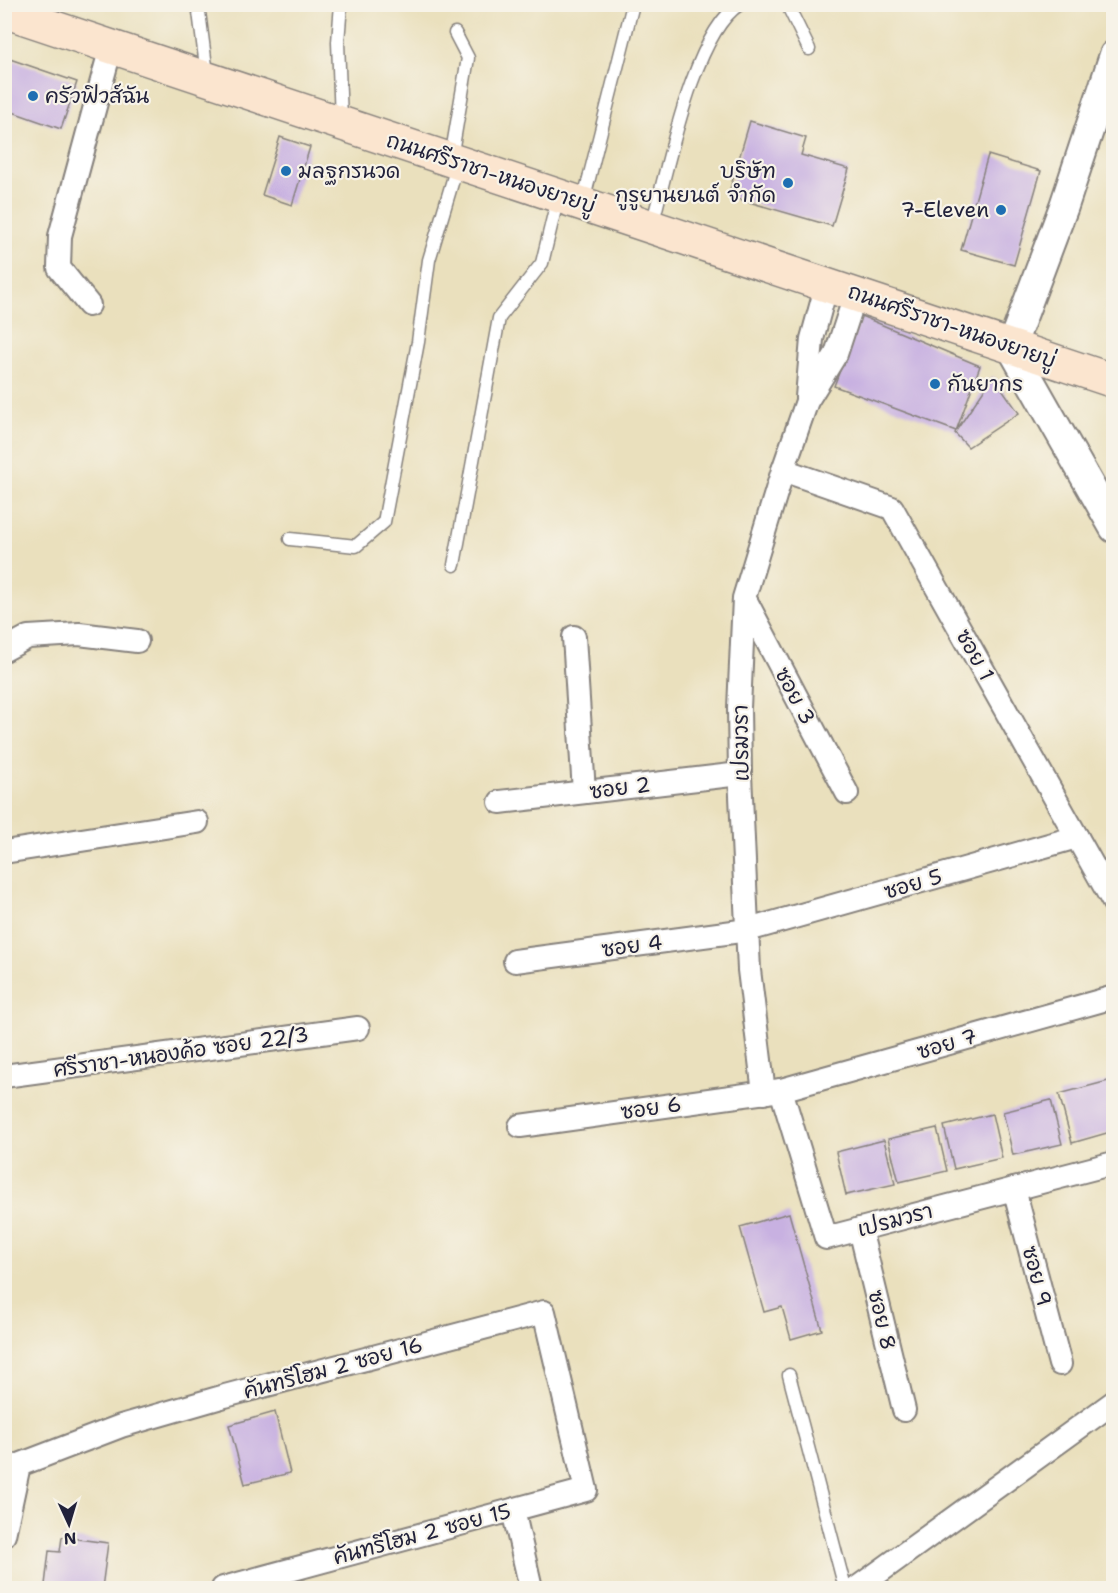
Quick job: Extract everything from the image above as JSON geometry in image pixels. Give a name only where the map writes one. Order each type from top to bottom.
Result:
[{"type":"main road","name":"ถนนศรีราชา-หนองยายบู่","points":[[4,11],[43,19],[111,46],[841,288],[1113,381]]},
{"type":"street","points":[[89,305],[59,268],[60,236],[111,46]]},
{"type":"street","points":[[1113,55],[1064,206],[1011,347],[1113,528]]},
{"type":"street","name":"เปรมวรา","points":[[807,401],[812,339],[841,288]]},
{"type":"street","name":"เปรมวรา","points":[[841,288],[836,354],[807,401],[783,470],[744,598],[739,708],[749,970],[772,1092],[826,1238],[1113,1163]]},
{"type":"street","name":"ซอย 1","points":[[783,470],[892,508],[1113,903]]},
{"type":"street","name":"ซอย 3","points":[[744,598],[847,793]]},
{"type":"street","points":[[4,650],[28,637],[79,634],[137,641]]},
{"type":"street","points":[[574,637],[584,792]]},
{"type":"street","name":"ซอย 2","points":[[500,802],[740,774]]},
{"type":"street","points":[[4,852],[197,822]]},
{"type":"street","name":"ซอย 5","points":[[748,930],[1077,837]]},
{"type":"street","name":"ซอย 4","points":[[515,961],[748,930]]},
{"type":"street","name":"ซอย 7","points":[[772,1092],[1113,997]]},
{"type":"street","name":"ศรีราชา-หนองค้อ ซอย 22/3","points":[[4,1076],[358,1028]]},
{"type":"street","name":"ซอย 6","points":[[520,1126],[772,1092]]},
{"type":"street","name":"ซอย 9","points":[[1014,1189],[1060,1364]]},
{"type":"street","name":"ซอย 8","points":[[860,1229],[904,1410]]},
{"type":"street","name":"คันทรีโฮม 2 ซอย 16","points":[[4,1535],[19,1465],[121,1426],[544,1312],[586,1490]]},
{"type":"street","points":[[856,1588],[1113,1402]]},
{"type":"street","name":"คันทรีโฮม 2 ซอย 15","points":[[223,1588],[586,1490]]},
{"type":"street","points":[[513,1510],[531,1588]]},
{"type":"lane","points":[[198,4],[207,78]]},
{"type":"lane","points":[[341,4],[338,42],[341,123]]},
{"type":"lane","points":[[454,565],[499,318],[542,263],[571,199],[633,4]]},
{"type":"lane","points":[[652,226],[697,63],[726,13],[740,4]]},
{"type":"lane","points":[[787,4],[809,49]]},
{"type":"lane","points":[[290,539],[356,546],[384,522],[418,342],[429,260],[455,161],[468,58],[455,33]]},
{"type":"lane","points":[[789,1375],[845,1588]]},
{"type":"building","points":[[4,57],[77,82],[61,129],[4,109]]},
{"type":"building","name":"บริษัท กูรูยานยนต์ จำกัด","points":[[750,121],[806,138],[801,155],[849,169],[832,226],[728,196]]},
{"type":"building","name":"มลฐกรนวด","points":[[280,137],[310,147],[292,205],[262,195]]},
{"type":"building","name":"7-Eleven","points":[[988,155],[1041,171],[1014,265],[961,250]]},
{"type":"building","points":[[861,316],[980,366],[956,431],[834,386]]},
{"type":"building","points":[[993,376],[1019,413],[968,447],[955,433]]},
{"type":"building","points":[[1112,1080],[1114,1131],[1072,1143],[1059,1094]]},
{"type":"building","points":[[1051,1100],[1062,1144],[1013,1155],[1003,1112]]},
{"type":"building","points":[[992,1114],[1002,1158],[954,1169],[944,1126]]},
{"type":"building","points":[[937,1128],[947,1171],[899,1182],[888,1139]]},
{"type":"building","points":[[884,1140],[895,1184],[846,1195],[836,1152]]},
{"type":"building","points":[[789,1213],[822,1330],[791,1339],[782,1307],[764,1312],[740,1227]]},
{"type":"building","points":[[275,1412],[290,1473],[245,1484],[229,1425]]},
{"type":"building","points":[[62,1537],[108,1543],[102,1588],[45,1585],[49,1551],[60,1552]]},
{"type":"place","name":"ครัวฟิวส์ฉัน","points":[[33,96]]},
{"type":"place","name":"มลฐกรนวด","points":[[286,171]]},
{"type":"place","name":"บริษัท กูรูยานยนต์ จำกัด","points":[[788,183]]},
{"type":"place","name":"7-Eleven","points":[[1001,210]]},
{"type":"place","name":"กันยากร","points":[[935,384]]}]
